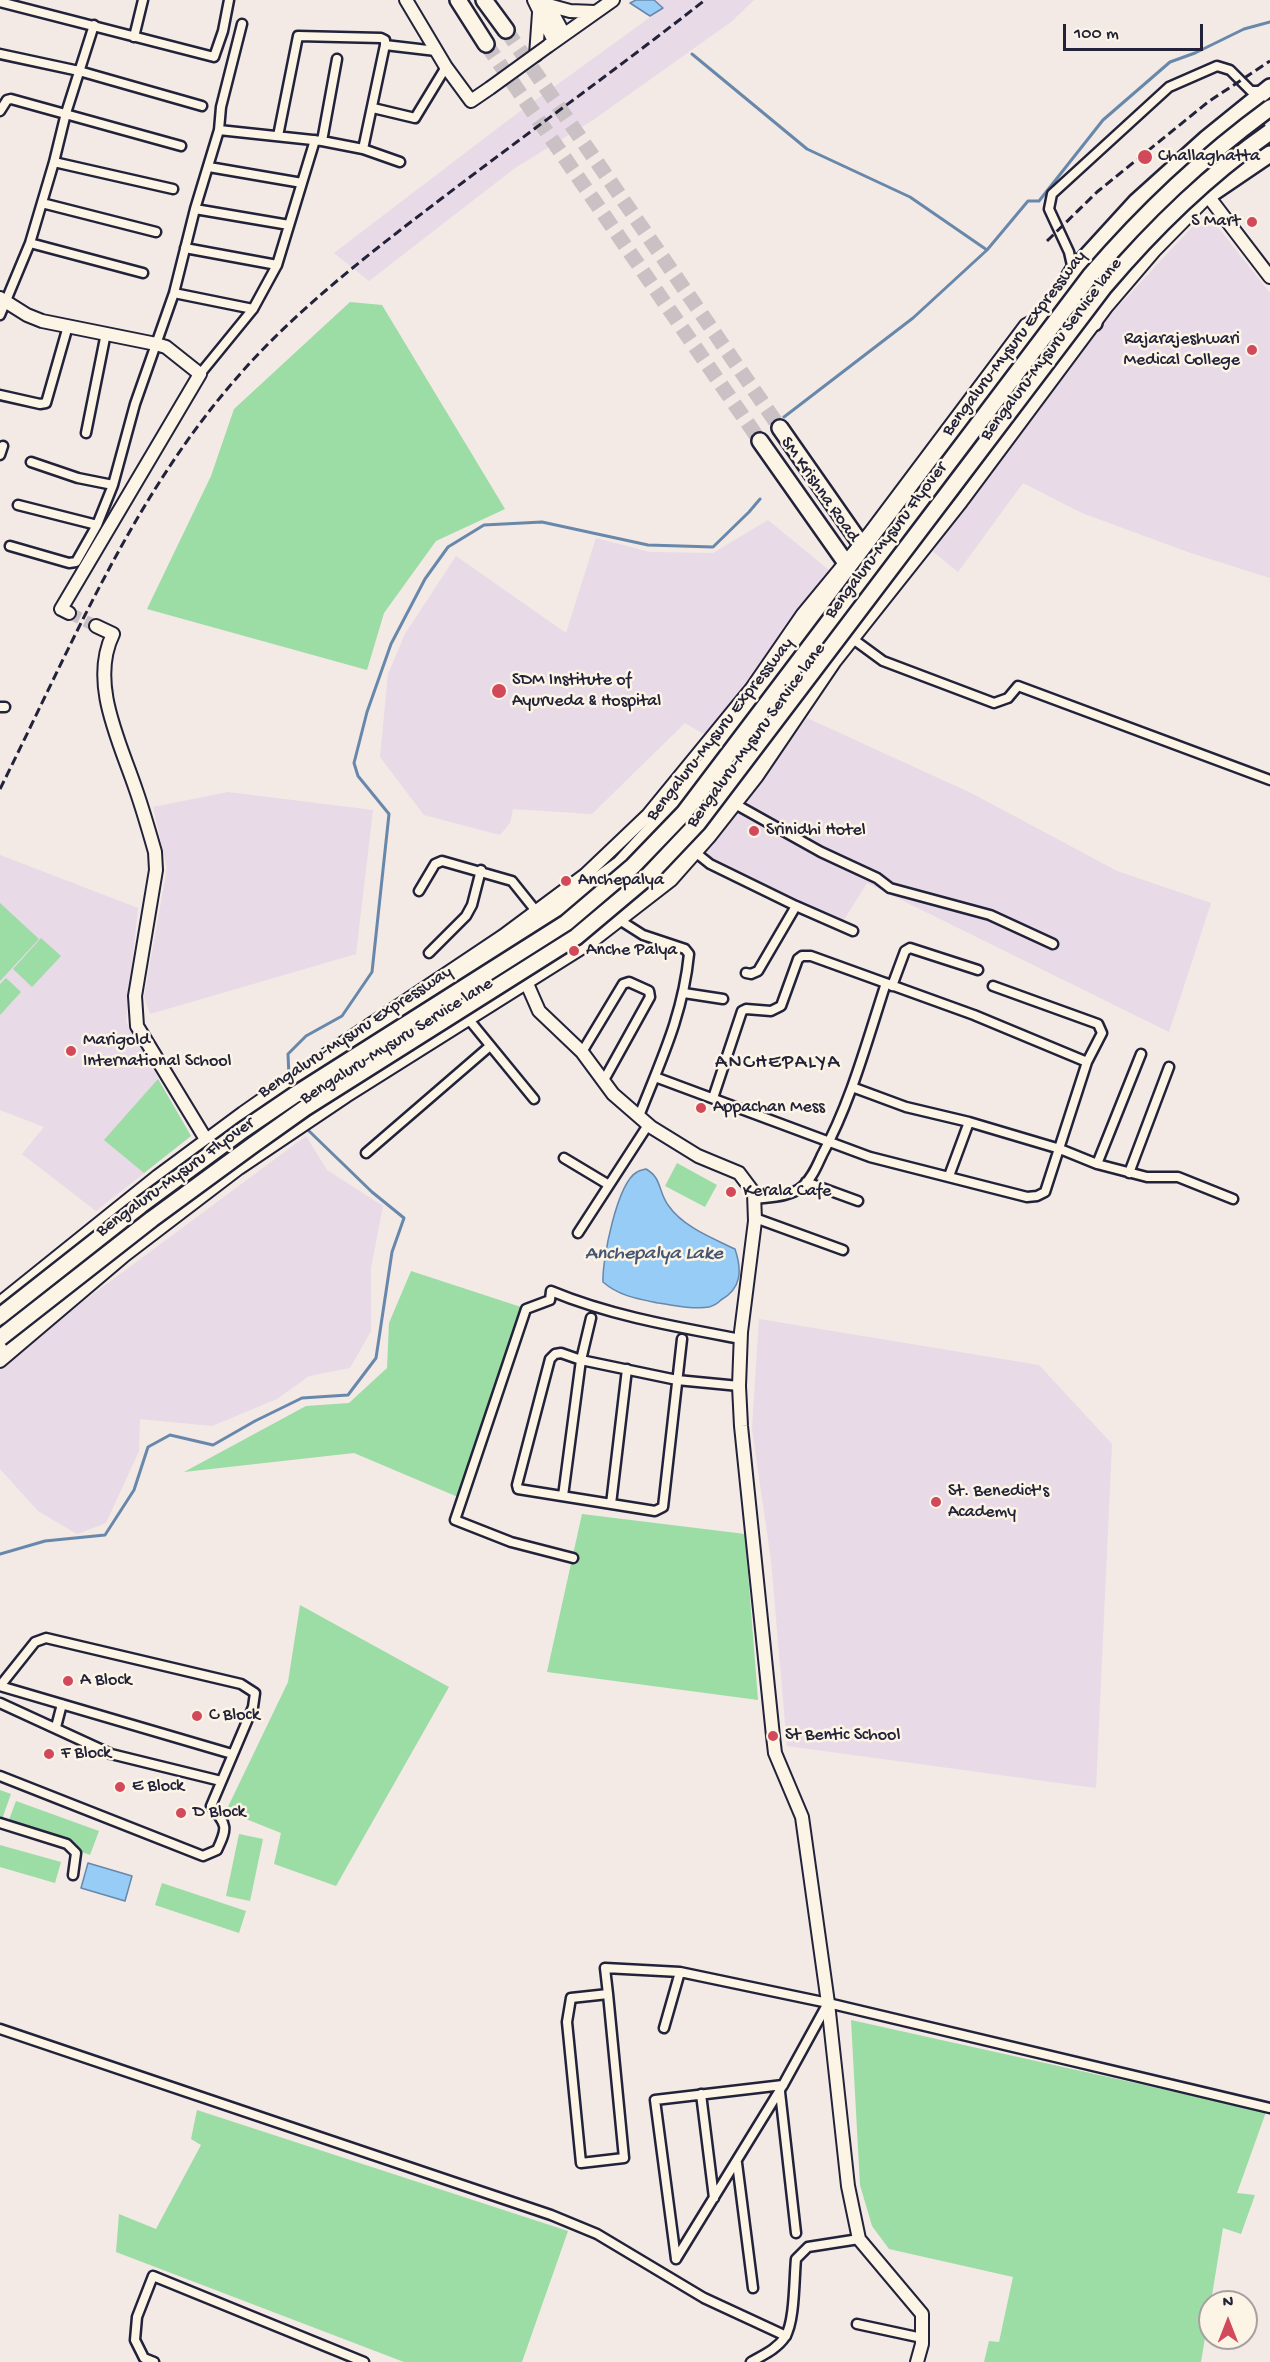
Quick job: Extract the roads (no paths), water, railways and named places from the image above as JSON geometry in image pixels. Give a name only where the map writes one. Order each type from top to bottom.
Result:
[{"type":"highway","points":[[458,0],[486,44]]},
{"type":"highway","points":[[484,0],[506,30]]},
{"type":"highway","name":"Bengaluru-Mysuru Expressway","points":[[0,1309],[246,1115],[620,864],[686,792],[908,500],[948,442],[1028,341],[1073,270],[1136,202],[1207,138],[1267,89]]},
{"type":"highway","name":"Bengaluru-Mysuru Expressway","points":[[0,1316],[141,1205],[243,1130],[566,923],[633,866],[684,813],[1098,268],[1134,226],[1182,180],[1270,108]]},
{"type":"highway","name":"Bengaluru-Mysuru Flyover","points":[[0,1338],[144,1225],[244,1151],[315,1102],[576,937],[645,879],[698,824],[1104,287],[1147,238],[1194,192],[1270,132]]},
{"type":"highway","points":[[0,1350],[138,1238],[273,1140],[526,980],[665,876],[727,799],[842,643],[1145,249],[1184,209],[1208,196],[1270,154]]},
{"type":"highway","points":[[1056,298],[1091,321]]},
{"type":"highway","name":"SM Krishna Road","points":[[780,428],[861,544]]},
{"type":"highway","name":"SM Krishna Road","points":[[760,441],[846,562]]},
{"type":"street","points":[[134,37],[143,0]]},
{"type":"street","points":[[0,2],[214,57],[223,32],[229,0]]},
{"type":"street","points":[[406,0],[446,67],[471,101],[613,0]]},
{"type":"street","points":[[542,3],[570,11],[595,12]]},
{"type":"street","points":[[542,3],[555,40]]},
{"type":"street","points":[[536,55],[542,3]]},
{"type":"street","points":[[10,546],[69,563],[76,562],[97,525],[113,485],[135,404],[174,293],[195,209],[219,130],[221,107],[242,24]]},
{"type":"street","points":[[0,315],[2,299],[30,243],[66,113],[94,25]]},
{"type":"street","points":[[278,136],[298,36],[381,38],[385,40],[385,45],[363,149]]},
{"type":"street","points":[[385,45],[436,51]]},
{"type":"street","points":[[0,54],[79,71],[202,106]]},
{"type":"street","points":[[69,613],[61,609],[200,374],[253,309],[277,265],[302,183],[318,141],[337,59]]},
{"type":"street","points":[[1073,270],[1069,252],[1049,209],[1052,194],[1169,87],[1212,66],[1221,66],[1230,70],[1251,91],[1267,89]]},
{"type":"street","points":[[373,108],[415,118],[446,67]]},
{"type":"street","points":[[0,111],[7,100],[11,99],[181,146]]},
{"type":"street","points":[[219,130],[318,141],[363,149],[400,162]]},
{"type":"street","points":[[54,162],[173,189]]},
{"type":"street","points":[[209,167],[302,183]]},
{"type":"street","points":[[1208,196],[1270,277]]},
{"type":"street","points":[[42,203],[156,232]]},
{"type":"street","points":[[195,209],[289,225]]},
{"type":"street","points":[[30,243],[143,273]]},
{"type":"street","points":[[186,248],[277,265]]},
{"type":"street","points":[[174,293],[253,309]]},
{"type":"street","points":[[2,299],[35,319],[166,347],[200,374]]},
{"type":"street","name":"Bengaluru-Mysuru Expressway","points":[[506,941],[536,911],[585,875],[648,814],[752,688],[803,614],[861,544],[1026,325],[1046,315]]},
{"type":"street","name":"Bengaluru-Mysuru Service lane","points":[[526,980],[591,942],[671,880],[757,776],[822,680],[981,476],[1091,321]]},
{"type":"street","points":[[0,395],[40,404],[46,403],[68,326]]},
{"type":"street","points":[[86,433],[106,333]]},
{"type":"street","points":[[0,455],[3,446]]},
{"type":"street","points":[[31,462],[78,478],[113,485]]},
{"type":"street","points":[[18,505],[97,525]]},
{"type":"street","points":[[96,626],[113,634],[107,645],[104,664],[107,697],[115,731],[155,852],[156,870],[135,996],[137,1026],[208,1144]]},
{"type":"street","points":[[853,639],[883,661],[994,703],[1008,698],[1018,686],[1270,780]]},
{"type":"street","points":[[735,804],[821,852],[877,878],[890,888],[990,915],[1053,944]]},
{"type":"street","points":[[695,852],[710,864],[853,931]]},
{"type":"street","points":[[419,891],[437,861],[442,861],[481,870],[512,881],[536,911]]},
{"type":"street","points":[[429,953],[466,916],[472,905],[481,870]]},
{"type":"street","points":[[746,973],[751,974],[758,971],[796,906]]},
{"type":"street","points":[[578,1233],[609,1185],[644,1120],[655,1077],[674,1030],[684,993],[688,955],[686,950],[643,935],[621,921]]},
{"type":"street","points":[[506,941],[539,1011],[582,1052],[613,1094],[644,1120],[698,1156],[739,1173],[754,1192],[755,1218],[741,1339],[739,1386],[741,1426],[775,1753],[802,1817],[828,2003],[848,2186],[860,2239],[922,2314],[922,2338],[917,2362]]},
{"type":"street","points":[[754,1199],[795,1191],[806,1182],[829,1143],[889,985],[905,951],[910,948],[978,970]]},
{"type":"street","points":[[713,1098],[742,1011],[746,1009],[771,1011],[781,1006],[798,959],[802,956],[811,956],[974,1015],[1087,1062]]},
{"type":"street","points":[[582,1052],[623,984],[629,982],[649,991],[650,997],[604,1080]]},
{"type":"street","points":[[655,1077],[870,1157],[1028,1197],[1037,1196],[1045,1192],[1087,1062],[1102,1033],[1100,1025],[993,986]]},
{"type":"street","points":[[684,993],[723,999]]},
{"type":"street","points":[[467,1018],[534,1099]]},
{"type":"street","points":[[366,1153],[490,1046]]},
{"type":"street","points":[[1097,1164],[1141,1054]]},
{"type":"street","points":[[1130,1173],[1169,1067]]},
{"type":"street","points":[[852,1087],[906,1107],[969,1122],[1060,1149],[1097,1164],[1153,1177],[1178,1177],[1233,1199]]},
{"type":"street","points":[[949,1176],[969,1122]]},
{"type":"street","points":[[0,1361],[125,1255],[273,1140]]},
{"type":"street","name":"Bengaluru-Mysuru Expressway","points":[[0,1303],[91,1228],[208,1144]]},
{"type":"street","points":[[564,1158],[609,1185]]},
{"type":"street","points":[[806,1182],[858,1201]]},
{"type":"street","points":[[755,1218],[843,1250]]},
{"type":"street","points":[[573,1558],[511,1542],[455,1520],[526,1309],[550,1300],[551,1291],[618,1312],[682,1328],[741,1339]]},
{"type":"street","points":[[563,1496],[581,1360],[591,1318]]},
{"type":"street","points":[[682,1339],[677,1380],[663,1507],[655,1511],[519,1490],[517,1485],[550,1359],[555,1354],[561,1353],[581,1360],[677,1380],[739,1386]]},
{"type":"street","points":[[611,1504],[627,1369]]},
{"type":"street","points":[[0,1776],[203,1856],[217,1850],[225,1833],[224,1822],[211,1806],[254,1707],[255,1693],[240,1684],[46,1638],[35,1642],[0,1686],[232,1754]]},
{"type":"street","points":[[0,1703],[111,1754],[221,1781]]},
{"type":"street","points":[[56,1727],[62,1704]]},
{"type":"street","points":[[0,1823],[68,1844],[76,1853],[73,1875]]},
{"type":"street","points":[[608,1994],[571,1998],[567,2022],[581,2163],[624,2158],[608,1994],[605,1968],[680,1972],[828,2003],[1270,2108]]},
{"type":"street","points":[[664,2028],[680,1972]]},
{"type":"street","points":[[782,2088],[655,2100],[676,2259],[782,2088],[828,2003]]},
{"type":"street","points":[[0,2029],[551,2215],[597,2234],[704,2298],[786,2336]]},
{"type":"street","points":[[782,2088],[796,2233]]},
{"type":"street","points":[[701,2094],[714,2198]]},
{"type":"street","points":[[737,2162],[753,2288]]},
{"type":"street","points":[[751,2362],[771,2351],[786,2336],[792,2312],[795,2259],[808,2247],[860,2239]]},
{"type":"street","points":[[154,2362],[144,2358],[135,2340],[137,2317],[153,2276],[364,2362]]},
{"type":"street","points":[[857,2324],[922,2338]]},
{"type":"water","points":[[636,0],[654,0],[663,8],[650,16],[630,3]]},
{"type":"water","name":"Anchepalya Lake","points":[[646,1169],[655,1176],[665,1200],[674,1213],[698,1231],[735,1249],[739,1264],[737,1284],[728,1295],[714,1305],[690,1308],[643,1300],[622,1294],[603,1282],[608,1240],[617,1206],[630,1179],[637,1172]]},
{"type":"water","points":[[88,1863],[132,1876],[125,1901],[81,1888]]},
{"type":"waterway","points":[[987,250],[1028,201],[1039,201],[1103,120],[1170,62],[1195,53],[1244,29],[1270,22]]},
{"type":"waterway","points":[[692,54],[807,149],[910,197],[987,250],[913,318],[784,417]]},
{"type":"waterway","points":[[289,1077],[288,1054],[306,1036],[342,1016],[372,972],[389,814],[358,776],[354,763],[367,712],[391,644],[425,579],[448,547],[484,525],[542,522],[648,545],[713,547],[760,499]]},
{"type":"waterway","points":[[0,1554],[45,1541],[105,1535],[134,1490],[148,1447],[170,1435],[213,1445],[302,1398],[348,1395],[376,1358],[392,1252],[404,1218],[372,1192],[309,1131],[307,1125]]},
{"type":"tunnel","points":[[506,30],[780,428]]},
{"type":"tunnel","points":[[486,44],[760,441]]},
{"type":"tunnel","points":[[69,613],[96,626]]},
{"type":"railway","points":[[0,789],[78,630],[133,525],[197,427],[256,356],[357,264],[705,0]]},
{"type":"railway","points":[[1047,241],[1097,192],[1208,102],[1270,61]]},
{"type":"place","name":"Challaghatta","points":[[1145,157]]},
{"type":"place","name":"S Mart","points":[[1252,222]]},
{"type":"place","name":"Rajarajeshwari Medical College","points":[[1252,350]]},
{"type":"place","name":"SDM Institute of Ayurveda & Hospital","points":[[499,691]]},
{"type":"place","name":"Srinidhi Hotel","points":[[754,831]]},
{"type":"place","name":"Anchepalya","points":[[566,881]]},
{"type":"place","name":"Anche Palya","points":[[574,951]]},
{"type":"place","name":"Marigold International School","points":[[71,1051]]},
{"type":"place","name":"Appachan Mess","points":[[701,1108]]},
{"type":"place","name":"Kerala Cafe","points":[[731,1192]]},
{"type":"place","name":"St. Benedict's Academy","points":[[936,1502]]},
{"type":"place","name":"A Block","points":[[68,1681]]},
{"type":"place","name":"C Block","points":[[197,1716]]},
{"type":"place","name":"St Bentic School","points":[[773,1736]]},
{"type":"place","name":"F Block","points":[[49,1754]]},
{"type":"place","name":"E Block","points":[[120,1787]]},
{"type":"place","name":"D Block","points":[[181,1813]]},
{"type":"district","name":"ANCHEPALYA","points":[[778,1064]]}]
